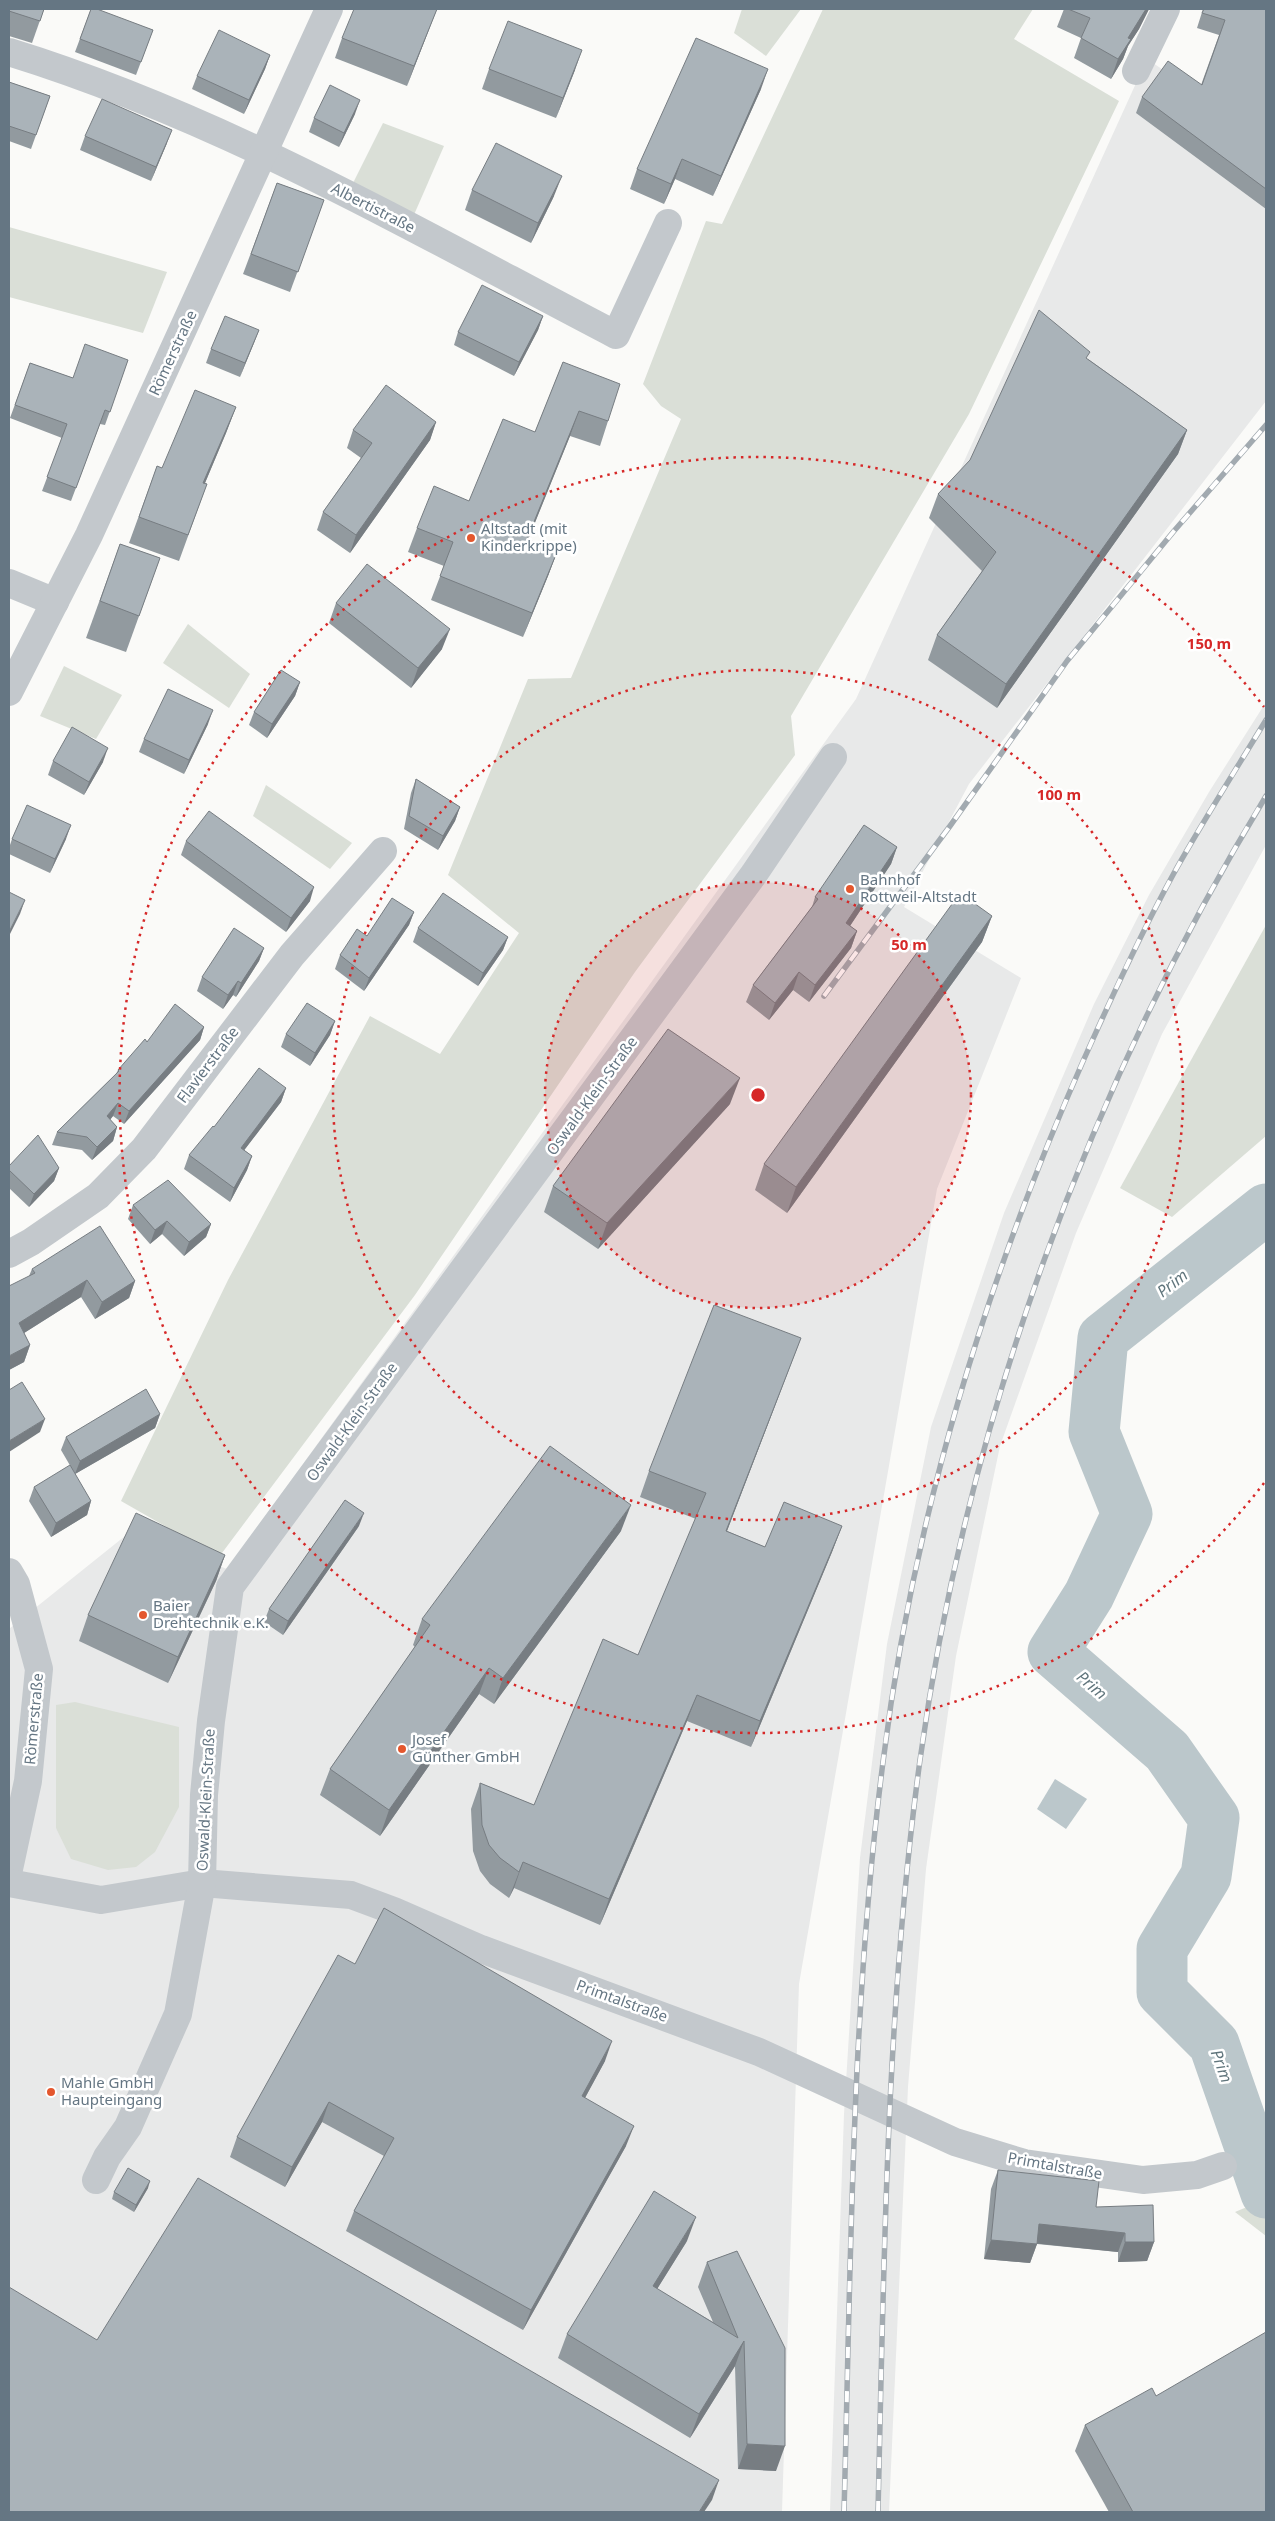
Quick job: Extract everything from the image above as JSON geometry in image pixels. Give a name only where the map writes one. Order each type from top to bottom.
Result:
[{"type":"street","name":"Römerstraße","points":[[9,692],[89,535],[329,9]]},
{"type":"street","points":[[1136,71],[1166,9]]},
{"type":"street","name":"Albertistraße","points":[[9,52],[70,71],[265,152],[616,335],[668,223]]},
{"type":"street","points":[[9,583],[55,602]]},
{"type":"street","name":"Oswald-Klein-Straße","points":[[96,2180],[107,2157],[128,2127],[178,2014],[202,1883],[204,1795],[211,1721],[230,1587],[754,874],[834,757]]},
{"type":"street","name":"Flavierstraße","points":[[9,1254],[98,1196],[144,1149],[292,955],[383,851]]},
{"type":"street","name":"Römerstraße","points":[[9,1572],[16,1584],[39,1669],[28,1781],[9,1869]]},
{"type":"street","name":"Primtalstraße","points":[[9,1883],[101,1900],[202,1883],[351,1895],[394,1911],[481,1950],[759,2052],[955,2142],[1024,2163],[1143,2180],[1197,2175],[1223,2166]]},
{"type":"shaded area","points":[[742,9],[801,9],[766,56],[734,33]]},
{"type":"shaded area","points":[[823,9],[1033,9],[1014,39],[1119,101],[969,414],[791,716],[795,755],[635,972],[415,1295],[219,1557],[121,1501],[228,1280],[370,1016],[440,1054],[519,933],[448,875],[528,679],[571,678],[681,419],[661,406],[643,384],[706,221],[722,224]]},
{"type":"shaded area","points":[[1147,59],[1266,139],[1266,401],[969,784],[904,907],[1021,978],[937,1189],[799,1984],[782,2512],[9,2512],[9,1629],[130,1532],[227,1569],[856,699]]},
{"type":"shaded area","points":[[383,123],[444,146],[413,217],[348,193]]},
{"type":"shaded area","points":[[9,227],[167,272],[143,333],[9,297]]},
{"type":"shaded area","points":[[188,624],[250,674],[229,708],[163,663]]},
{"type":"shaded area","points":[[64,666],[122,695],[96,739],[40,716]]},
{"type":"shaded area","points":[[1266,702],[1266,845],[1162,1034],[1076,1233],[1000,1446],[956,1656],[926,1869],[908,2087],[889,2512],[830,2512],[844,2114],[860,1858],[887,1644],[931,1427],[1004,1213],[1094,1004],[1149,895],[1209,792]]},
{"type":"shaded area","points":[[266,785],[352,843],[330,869],[253,816]]},
{"type":"shaded area","points":[[1266,925],[1266,1136],[1172,1217],[1120,1188]]},
{"type":"shaded area","points":[[75,1702],[179,1727],[179,1807],[155,1852],[136,1867],[108,1870],[71,1859],[56,1828],[56,1705]]},
{"type":"shaded area","points":[[1055,1779],[1087,1799],[1066,1829],[1037,1809]]},
{"type":"shaded area","points":[[1266,2199],[1266,2236],[1235,2212]]},
{"type":"building","points":[[9,9],[44,9],[40,21],[9,11]]},
{"type":"building","points":[[91,9],[97,9],[153,30],[141,62],[80,39]]},
{"type":"building","points":[[354,9],[437,9],[414,66],[342,38]]},
{"type":"building","points":[[1068,9],[1146,9],[1128,38],[1131,39],[1118,59],[1081,38],[1090,18]]},
{"type":"building","points":[[1204,9],[1266,9],[1266,189],[1142,97],[1168,61],[1202,85],[1225,20],[1202,13]]},
{"type":"building","points":[[508,21],[582,50],[563,98],[489,69]]},
{"type":"building","points":[[219,30],[270,55],[249,100],[197,76]]},
{"type":"building","points":[[696,38],[768,69],[721,176],[682,159],[671,184],[637,169]]},
{"type":"building","points":[[9,82],[50,96],[36,135],[9,126]]},
{"type":"building","points":[[330,85],[360,100],[344,133],[314,118]]},
{"type":"building","points":[[102,99],[172,130],[156,167],[85,136]]},
{"type":"building","points":[[496,143],[562,176],[538,223],[472,190]]},
{"type":"building","points":[[277,183],[324,200],[298,272],[251,254]]},
{"type":"building","points":[[482,285],[543,316],[519,362],[458,332]]},
{"type":"building","points":[[1039,310],[1090,352],[1086,358],[1187,430],[1006,684],[937,635],[996,552],[938,494],[970,460]]},
{"type":"building","points":[[225,316],[259,330],[245,363],[211,349]]},
{"type":"building","points":[[85,344],[128,360],[110,412],[105,410],[76,488],[47,477],[67,424],[15,405],[30,363],[73,378]]},
{"type":"building","name":"Altstadt (mit Kinderkrippe)","points":[[563,362],[620,384],[608,421],[579,411],[527,539],[557,552],[532,613],[440,576],[453,542],[417,528],[434,486],[469,501],[503,419],[535,432]]},
{"type":"building","points":[[386,385],[436,422],[356,535],[323,512],[372,443],[353,430]]},
{"type":"building","points":[[195,390],[236,407],[203,483],[207,484],[188,535],[139,517],[157,466],[162,468]]},
{"type":"building","points":[[120,544],[160,558],[139,616],[100,601]]},
{"type":"building","points":[[367,564],[450,629],[418,668],[336,603]]},
{"type":"building","points":[[281,670],[300,682],[272,724],[254,712]]},
{"type":"building","points":[[168,689],[213,710],[189,760],[144,739]]},
{"type":"building","points":[[72,727],[108,748],[89,782],[53,761]]},
{"type":"building","points":[[416,779],[460,807],[443,836],[409,816]]},
{"type":"building","points":[[27,805],[71,825],[55,859],[12,839]]},
{"type":"building","points":[[209,811],[314,887],[291,918],[186,841]]},
{"type":"building","points":[[864,825],[897,847],[846,923],[857,931],[815,985],[799,972],[775,1003],[753,985],[818,899],[815,897]]},
{"type":"building","points":[[9,892],[25,900],[9,932]]},
{"type":"building","points":[[443,893],[508,937],[483,973],[418,928]]},
{"type":"building","points":[[960,893],[992,916],[796,1187],[764,1164]]},
{"type":"building","points":[[392,898],[414,912],[369,978],[340,955],[357,929],[367,936]]},
{"type":"building","points":[[234,928],[264,948],[241,983],[238,981],[228,995],[202,977]]},
{"type":"building","points":[[307,1003],[335,1021],[315,1053],[286,1034]]},
{"type":"building","points":[[175,1004],[204,1027],[129,1111],[118,1103],[107,1116],[117,1127],[97,1147],[87,1137],[57,1132],[119,1071],[145,1039],[147,1042]]},
{"type":"building","points":[[668,1029],[740,1078],[607,1223],[553,1186]]},
{"type":"building","points":[[259,1068],[286,1088],[241,1148],[252,1156],[234,1188],[189,1155],[214,1127]]},
{"type":"building","points":[[38,1135],[59,1168],[34,1194],[9,1170],[9,1166]]},
{"type":"building","points":[[168,1180],[211,1224],[189,1242],[167,1221],[155,1230],[133,1205]]},
{"type":"building","points":[[100,1226],[135,1281],[102,1302],[87,1280],[19,1323],[30,1345],[9,1356],[9,1286],[35,1273],[32,1269]]},
{"type":"building","points":[[714,1305],[801,1338],[726,1531],[765,1547],[784,1502],[842,1526],[760,1721],[697,1695],[609,1899],[523,1862],[519,1872],[500,1858],[489,1845],[482,1825],[480,1783],[534,1805],[603,1639],[638,1655],[706,1493],[649,1471]]},
{"type":"building","points":[[22,1382],[45,1419],[9,1441],[9,1390]]},
{"type":"building","points":[[146,1389],[160,1414],[80,1461],[66,1437]]},
{"type":"building","points":[[550,1446],[631,1505],[503,1678],[489,1668],[389,1810],[330,1769],[430,1625],[422,1619]]},
{"type":"building","points":[[70,1465],[91,1501],[56,1523],[34,1487]]},
{"type":"building","points":[[345,1500],[364,1513],[288,1621],[269,1609]]},
{"type":"building","points":[[136,1513],[225,1555],[178,1657],[88,1615]]},
{"type":"building","points":[[384,1908],[612,2041],[582,2096],[634,2126],[531,2310],[354,2211],[394,2138],[329,2102],[292,2167],[237,2137],[338,1955],[355,1964]]},
{"type":"building","points":[[128,2168],[150,2181],[136,2205],[114,2192]]},
{"type":"building","points":[[998,2170],[1099,2181],[1096,2207],[1153,2205],[1154,2242],[1125,2242],[1125,2233],[1039,2224],[1037,2244],[991,2240]]},
{"type":"building","points":[[198,2178],[719,2480],[699,2512],[9,2512],[9,2287],[97,2340]]},
{"type":"building","points":[[654,2191],[696,2217],[653,2286],[738,2338],[707,2262],[737,2251],[785,2348],[785,2446],[747,2444],[744,2341],[699,2414],[567,2334]]},
{"type":"building","points":[[1266,2332],[1266,2512],[1133,2512],[1085,2425],[1152,2388],[1156,2396]]},
{"type":"waterway","name":"Prim","points":[[1266,1209],[1103,1338],[1094,1432],[1127,1514],[1089,1595],[1053,1652],[1167,1751],[1214,1818],[1206,1876],[1162,1949],[1162,1992],[1214,2044],[1266,2193]]},
{"type":"railway","points":[[824,996],[950,826],[1067,661],[1174,531],[1266,425]]},
{"type":"railway","points":[[844,2512],[854,2136],[864,1949],[872,1855],[883,1762],[896,1671],[913,1581],[958,1403],[1015,1229],[1048,1144],[1127,965],[1162,896],[1196,834],[1266,720]]},
{"type":"railway","points":[[878,2512],[888,2136],[900,1947],[920,1760],[941,1633],[969,1508],[1003,1383],[1044,1261],[1091,1140],[1143,1023],[1202,908],[1266,796]]},
{"type":"place","name":"Altstadt (mit Kinderkrippe)","points":[[471,538]]},
{"type":"place","name":"Bahnhof Rottweil-Altstadt","points":[[850,889]]},
{"type":"place","name":"Baier Drehtechnik e.K.","points":[[143,1615]]},
{"type":"place","name":"Josef Günther GmbH","points":[[402,1749]]},
{"type":"place","name":"Mahle GmbH Haupteingang","points":[[51,2092]]}]
